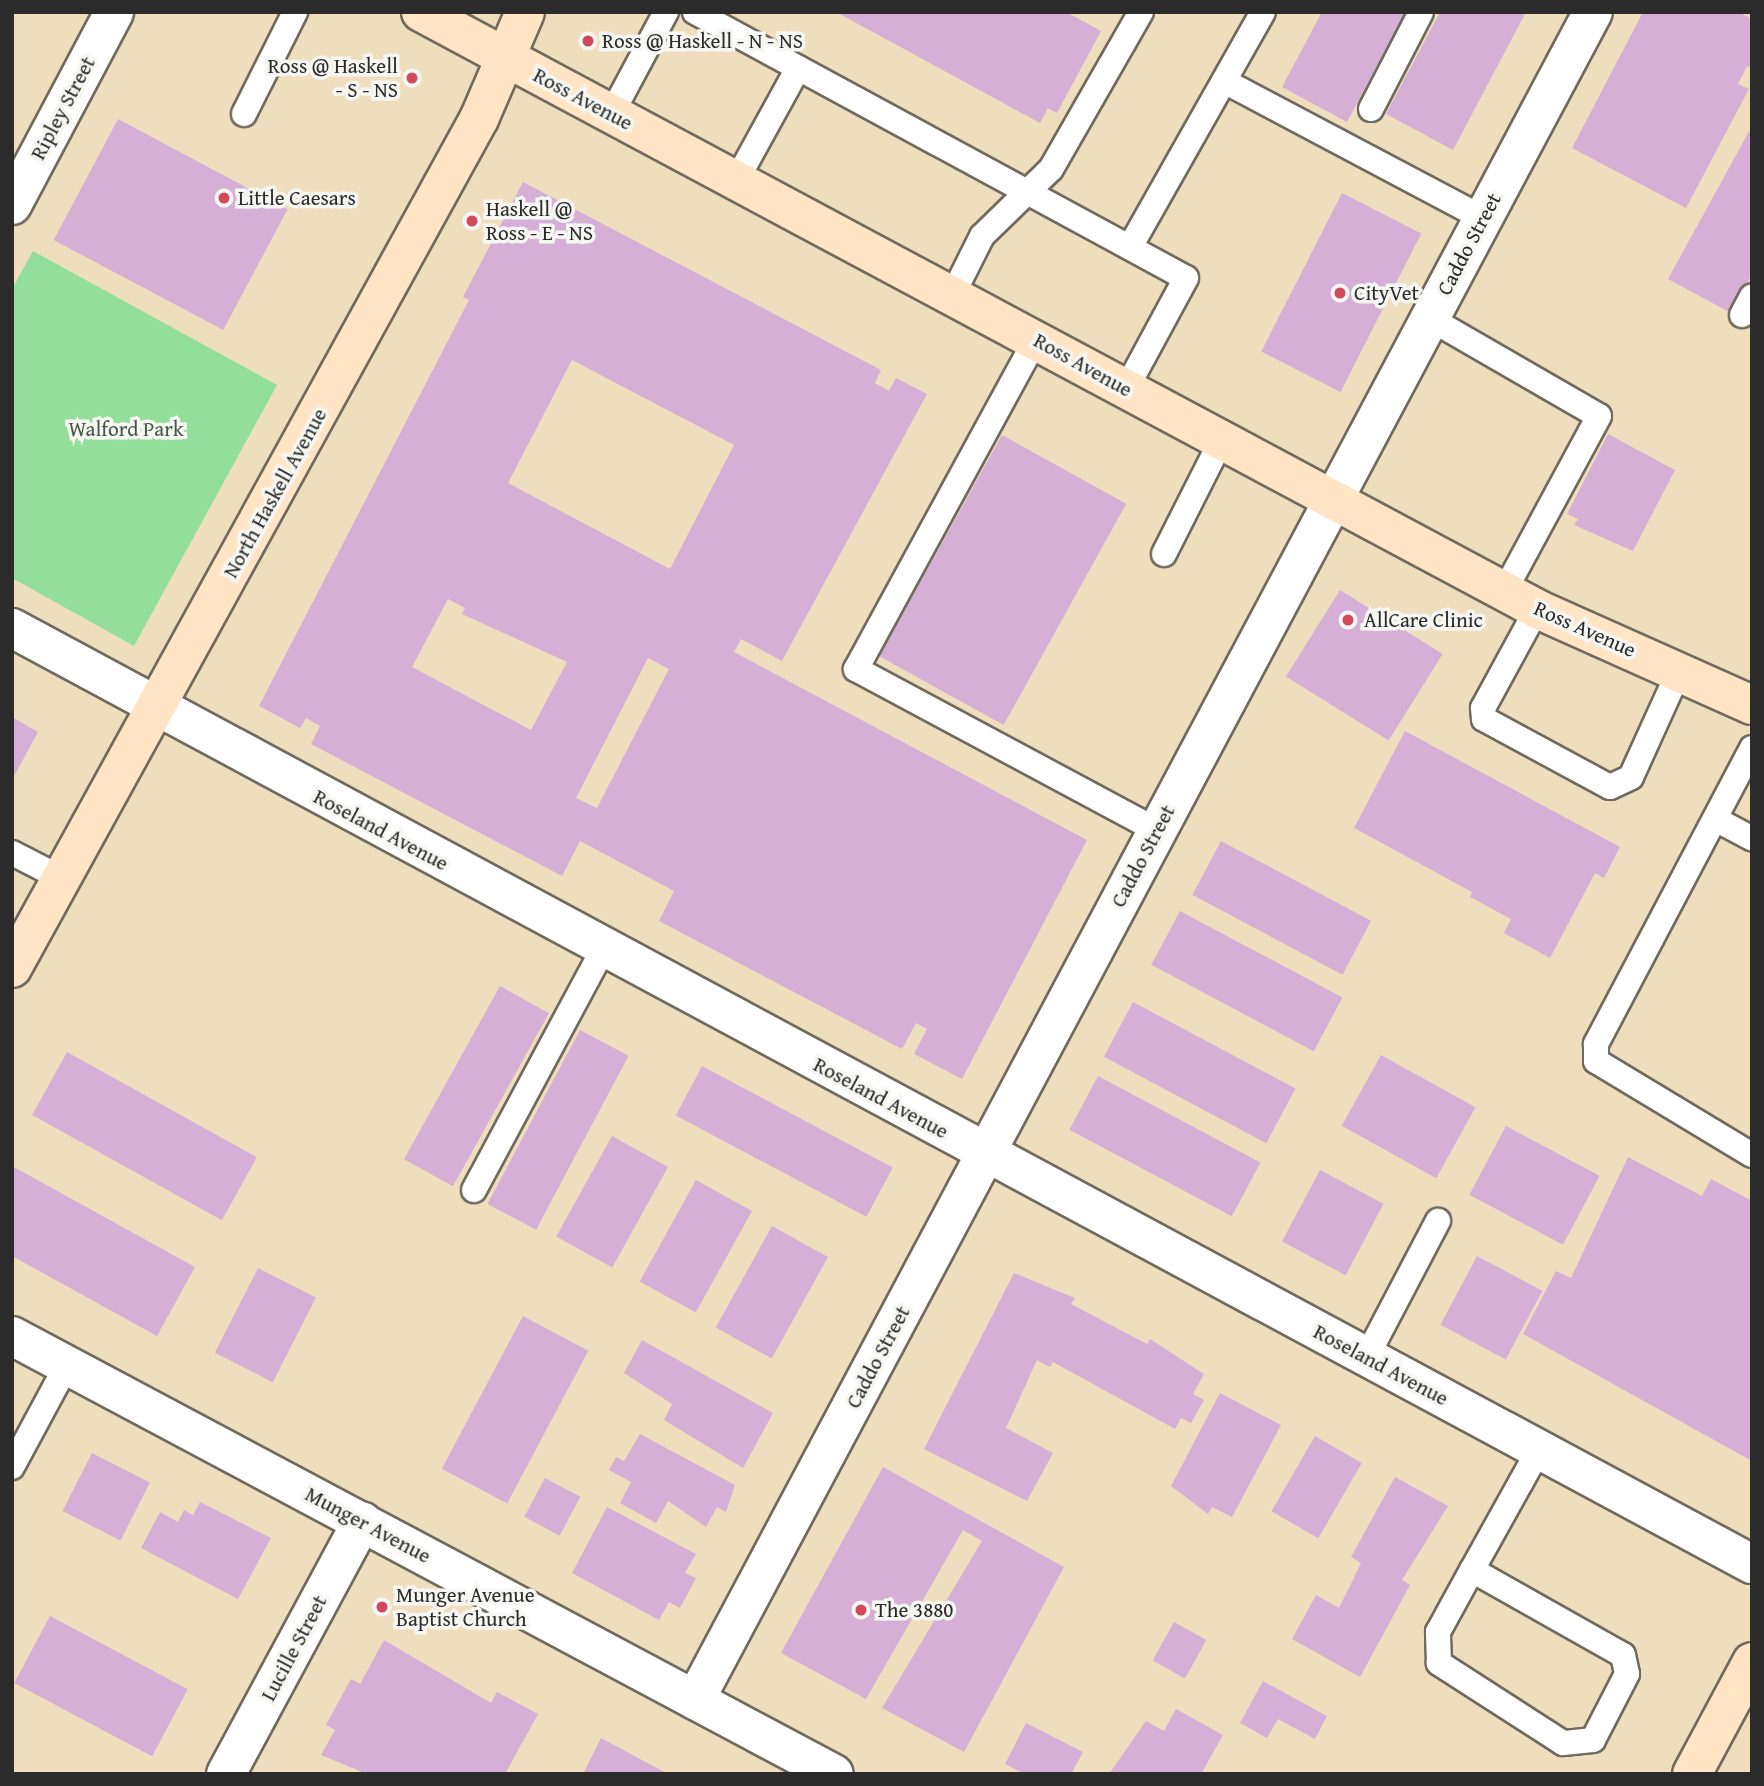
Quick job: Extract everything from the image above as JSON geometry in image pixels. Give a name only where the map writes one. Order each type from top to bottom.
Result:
[{"type":"main road","name":"Ross Avenue","points":[[421,12],[1520,600],[1752,705]]},
{"type":"main road","name":"North Haskell Avenue","points":[[12,968],[156,710],[507,58],[525,12]]},
{"type":"main road","points":[[1692,1774],[1752,1662]]},
{"type":"street","name":"Ripley Street","points":[[12,205],[114,12]]},
{"type":"street","name":"Caddo Street","points":[[695,1700],[1593,12]]},
{"type":"street","name":"Roseland Avenue","points":[[12,628],[156,710],[1752,1564]]},
{"type":"street","name":"Munger Avenue","points":[[12,1336],[834,1774]]},
{"type":"street","name":"Lucille Street","points":[[226,1774],[362,1521]]},
{"type":"lane","points":[[244,114],[296,12]]},
{"type":"lane","points":[[612,113],[666,12]]},
{"type":"lane","points":[[695,12],[1186,278],[1126,389]]},
{"type":"lane","points":[[952,296],[982,236],[1051,169],[1141,12]]},
{"type":"lane","points":[[1130,247],[1263,12]]},
{"type":"lane","points":[[1371,108],[1421,12]]},
{"type":"lane","points":[[736,181],[797,68]]},
{"type":"lane","points":[[1224,81],[1483,218]]},
{"type":"lane","points":[[1429,318],[1599,416],[1520,600],[1483,708],[1484,719],[1610,787],[1631,777],[1679,671]]},
{"type":"lane","points":[[1036,339],[856,669],[1157,830]]},
{"type":"lane","points":[[1164,554],[1221,441]]},
{"type":"lane","points":[[1752,748],[1717,820],[1596,1044],[1595,1061],[1752,1155]]},
{"type":"lane","points":[[1717,820],[1752,839]]},
{"type":"lane","points":[[12,853],[63,879]]},
{"type":"lane","points":[[474,1190],[603,949]]},
{"type":"lane","points":[[1366,1358],[1438,1221]]},
{"type":"lane","points":[[12,1467],[67,1365]]},
{"type":"lane","points":[[1472,1570],[1623,1655],[1627,1674],[1593,1740],[1563,1743],[1439,1663],[1438,1632],[1472,1570],[1539,1450]]},
{"type":"green space","name":"Walford Park","points":[[33,251],[277,385],[134,646],[12,578],[12,289]]},
{"type":"building","points":[[836,12],[1066,12],[1101,31],[1057,113],[1048,108],[1040,123]]},
{"type":"building","points":[[1322,12],[1405,12],[1347,122],[1282,87]]},
{"type":"building","points":[[1440,12],[1526,12],[1453,150],[1386,114]]},
{"type":"building","points":[[1643,12],[1739,12],[1752,19],[1752,69],[1747,66],[1738,84],[1749,89],[1686,208],[1572,148]]},
{"type":"building","points":[[118,119],[288,209],[223,330],[54,240]]},
{"type":"building","points":[[1752,126],[1752,274],[1731,313],[1668,279]]},
{"type":"building","points":[[523,182],[881,370],[875,383],[889,391],[896,378],[927,394],[782,661],[741,639],[734,652],[1087,840],[962,1079],[914,1054],[927,1029],[916,1023],[902,1049],[659,921],[674,891],[580,841],[562,876],[311,744],[320,726],[306,718],[300,728],[259,706],[469,300],[463,297]],"holes":[[[572,360],[734,445],[670,569],[508,483]],[[448,599],[465,608],[462,614],[567,662],[531,730],[412,667]],[[648,658],[669,669],[597,808],[576,798]]]},
{"type":"building","name":"CityVet","points":[[1342,193],[1421,233],[1340,392],[1261,352]]},
{"type":"building","points":[[1608,434],[1675,470],[1633,551],[1574,525],[1578,519],[1567,514]]},
{"type":"building","points":[[1002,435],[1126,504],[1004,725],[879,656]]},
{"type":"building","points":[[1340,590],[1443,654],[1389,741],[1286,677]]},
{"type":"building","points":[[12,717],[38,732],[12,780]]},
{"type":"building","points":[[1405,731],[1620,847],[1604,878],[1595,873],[1550,958],[1504,933],[1511,919],[1470,897],[1472,892],[1354,828]]},
{"type":"building","points":[[1221,841],[1371,921],[1342,975],[1192,895]]},
{"type":"building","points":[[1180,911],[1342,997],[1314,1051],[1151,965]]},
{"type":"building","points":[[500,986],[549,1013],[453,1186],[404,1159]]},
{"type":"building","points":[[1133,1002],[1295,1088],[1266,1143],[1104,1057]]},
{"type":"building","points":[[580,1030],[629,1056],[536,1230],[488,1204]]},
{"type":"building","points":[[67,1052],[257,1157],[222,1220],[32,1115]]},
{"type":"building","points":[[1381,1055],[1475,1107],[1436,1178],[1342,1126]]},
{"type":"building","points":[[702,1066],[893,1167],[866,1217],[676,1115]]},
{"type":"building","points":[[1098,1076],[1260,1162],[1232,1216],[1069,1130]]},
{"type":"building","points":[[1506,1126],[1600,1176],[1563,1245],[1469,1195]]},
{"type":"building","points":[[612,1136],[668,1167],[612,1268],[556,1237]]},
{"type":"building","points":[[1628,1157],[1702,1196],[1711,1179],[1752,1201],[1752,1461],[1523,1334],[1556,1271],[1571,1278]]},
{"type":"building","points":[[12,1166],[195,1267],[157,1336],[12,1256]]},
{"type":"building","points":[[1320,1170],[1384,1204],[1346,1275],[1282,1242]]},
{"type":"building","points":[[696,1180],[752,1211],[696,1312],[640,1281]]},
{"type":"building","points":[[772,1226],[828,1257],[772,1358],[716,1327]]},
{"type":"building","points":[[1477,1256],[1542,1291],[1506,1360],[1440,1325]]},
{"type":"building","points":[[258,1268],[316,1298],[273,1382],[215,1353]]},
{"type":"building","points":[[1014,1273],[1075,1298],[1071,1304],[1147,1344],[1150,1339],[1204,1374],[1193,1394],[1204,1400],[1191,1423],[1181,1418],[1175,1429],[1053,1362],[1050,1367],[1037,1360],[1006,1428],[1053,1453],[1027,1501],[924,1449]]},
{"type":"building","points":[[523,1316],[588,1351],[507,1503],[442,1469]]},
{"type":"building","points":[[642,1340],[773,1413],[743,1468],[664,1420],[672,1404],[624,1373]]},
{"type":"building","points":[[1220,1393],[1281,1425],[1232,1517],[1212,1507],[1208,1514],[1171,1486]]},
{"type":"building","points":[[640,1434],[735,1485],[726,1512],[717,1507],[706,1527],[668,1501],[656,1523],[620,1503],[631,1482],[609,1470],[616,1457],[624,1461]]},
{"type":"building","points":[[1315,1436],[1362,1463],[1318,1538],[1272,1511]]},
{"type":"building","points":[[92,1453],[150,1483],[120,1540],[62,1511]]},
{"type":"building","name":"The 3880","points":[[883,1467],[1064,1567],[964,1752],[882,1708],[982,1541],[963,1530],[866,1699],[781,1653]]},
{"type":"building","points":[[1395,1477],[1448,1506],[1402,1580],[1410,1585],[1360,1677],[1292,1639],[1316,1595],[1339,1608],[1361,1563],[1351,1557]]},
{"type":"building","points":[[545,1478],[580,1497],[560,1536],[524,1517]]},
{"type":"building","points":[[200,1502],[271,1538],[238,1599],[141,1548],[160,1512],[178,1522],[184,1510],[193,1515]]},
{"type":"building","points":[[607,1507],[696,1554],[685,1573],[696,1578],[680,1608],[669,1602],[659,1620],[572,1573]]},
{"type":"building","points":[[50,1616],[188,1689],[152,1756],[14,1683]]},
{"type":"building","points":[[1174,1622],[1206,1640],[1185,1678],[1153,1660]]},
{"type":"building","points":[[384,1640],[491,1703],[497,1692],[538,1714],[505,1774],[367,1774],[321,1755],[335,1730],[326,1725],[351,1679],[360,1684]]},
{"type":"building","points":[[1263,1681],[1327,1716],[1315,1739],[1278,1719],[1267,1738],[1240,1723]]},
{"type":"building","points":[[1176,1709],[1223,1735],[1201,1774],[1109,1774],[1146,1721],[1164,1731]]},
{"type":"building","points":[[1026,1723],[1083,1752],[1071,1774],[1024,1774],[1005,1764]]},
{"type":"building","points":[[601,1738],[668,1774],[583,1774]]},
{"type":"place","name":"Ross @ Haskell - N - NS","points":[[588,41]]},
{"type":"place","name":"Ross @ Haskell - S - NS","points":[[412,78]]},
{"type":"place","name":"Little Caesars","points":[[224,198]]},
{"type":"place","name":"Haskell @ Ross - E - NS","points":[[472,221]]},
{"type":"place","name":"CityVet","points":[[1340,293]]},
{"type":"place","name":"AllCare Clinic","points":[[1348,620]]},
{"type":"place","name":"Munger Avenue Baptist Church","points":[[382,1607]]},
{"type":"place","name":"The 3880","points":[[861,1610]]}]
